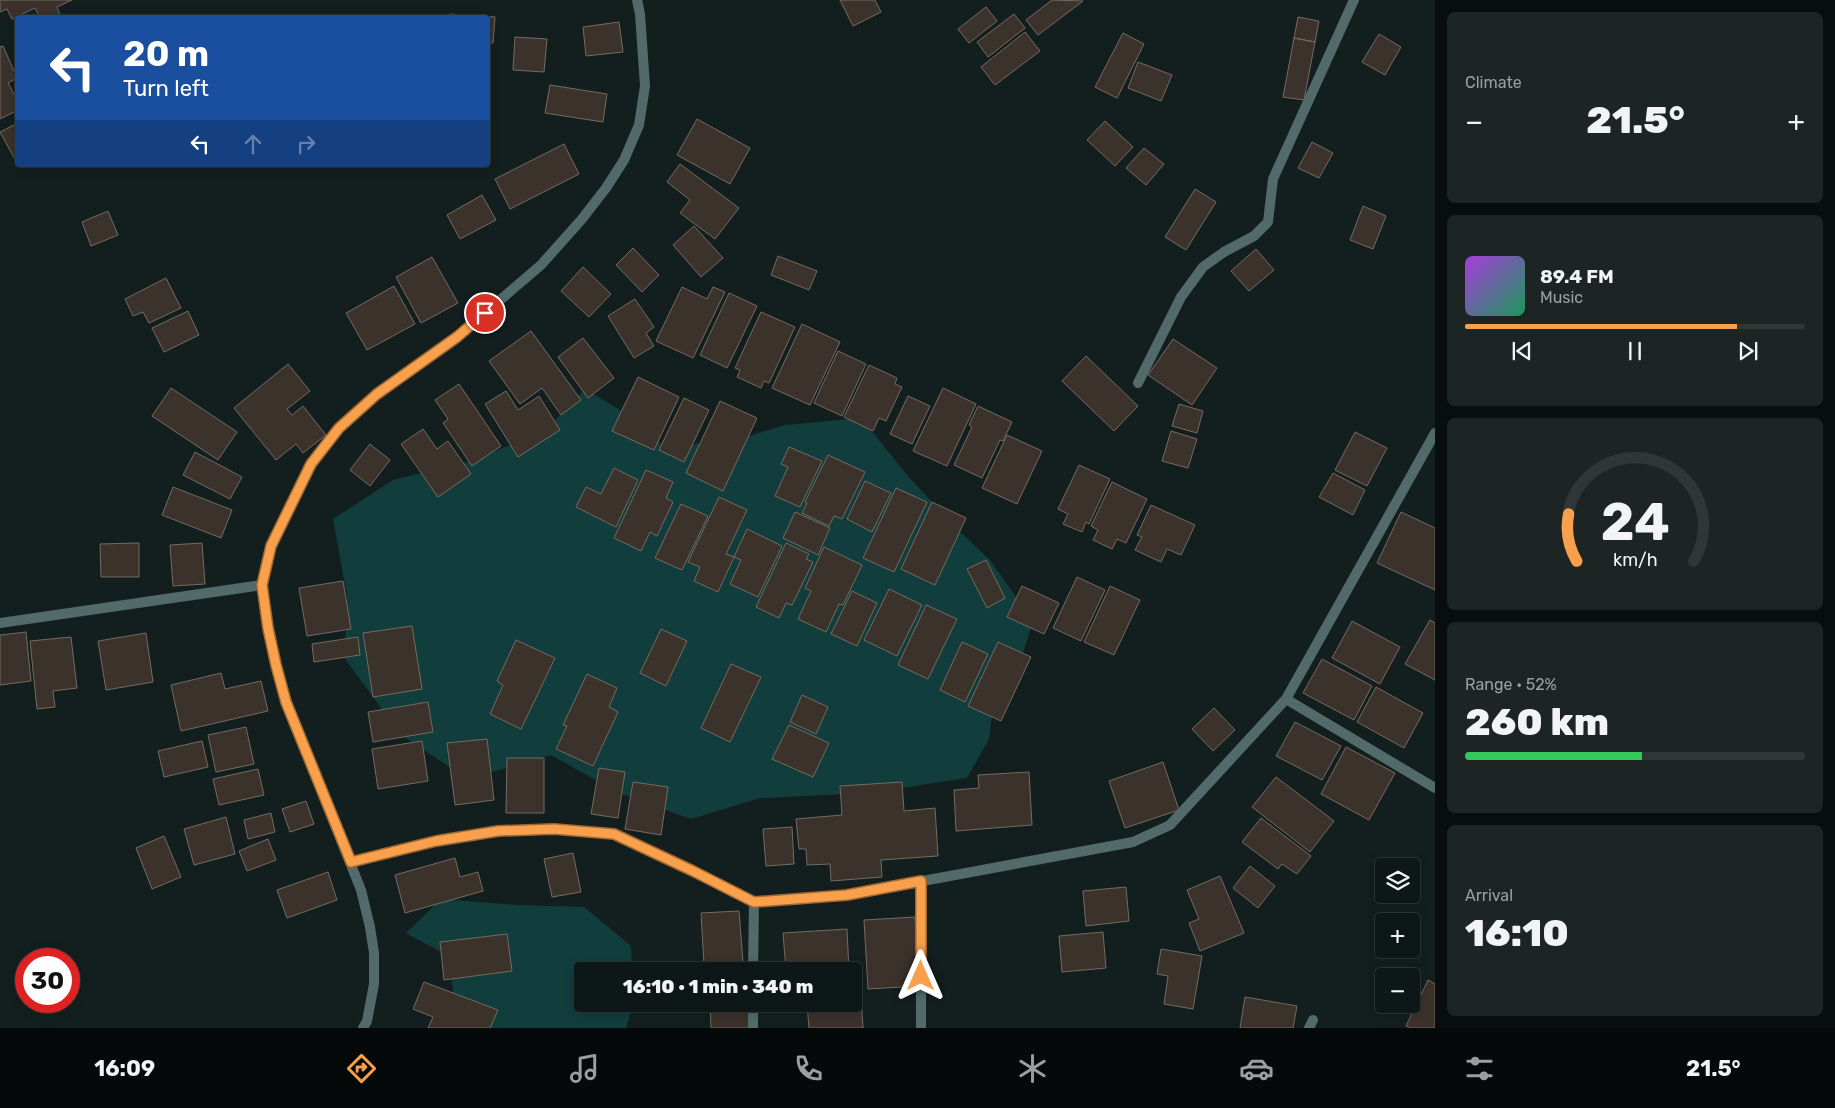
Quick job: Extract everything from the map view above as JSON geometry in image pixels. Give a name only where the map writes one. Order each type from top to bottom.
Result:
[{"type":"street","points":[[363,1028],[367,1021],[374,984],[374,953],[361,890],[286,702],[276,665],[268,628],[262,585],[271,546],[311,464],[339,428],[377,394],[457,337],[541,265],[582,219],[606,188],[624,160],[639,125],[645,86],[640,14],[637,0]]},
{"type":"street","points":[[1138,383],[1181,297],[1203,267],[1224,252],[1254,236],[1268,222],[1273,179],[1354,0]]},
{"type":"street","points":[[351,862],[436,841],[498,831],[554,829],[606,833],[623,838],[754,902],[847,895],[1133,842],[1170,825],[1286,699],[1435,433]]},
{"type":"street","points":[[0,623],[262,585]]},
{"type":"street","points":[[1286,699],[1435,788]]},
{"type":"street","points":[[921,881],[921,1028]]},
{"type":"street","points":[[753,962],[754,902]]},
{"type":"street","points":[[753,1012],[753,1028]]},
{"type":"shaded area","points":[[585,389],[632,417],[664,447],[739,439],[785,425],[861,418],[908,476],[957,529],[989,559],[1033,621],[1021,659],[993,706],[989,739],[967,778],[869,793],[760,798],[691,819],[619,793],[551,755],[468,779],[401,735],[345,659],[347,596],[333,519],[393,480],[464,463],[544,432]]},
{"type":"shaded area","points":[[441,899],[518,905],[584,907],[631,946],[632,962],[574,962],[574,1012],[631,1012],[626,1028],[456,1028],[450,957],[406,933]]},
{"type":"building","points":[[0,0],[72,0],[57,7],[60,15],[38,15],[35,8],[20,15],[15,15],[15,18],[12,19],[7,9],[0,12]]},
{"type":"building","points":[[840,0],[875,0],[881,12],[853,26]]},
{"type":"building","points":[[1052,0],[1083,1],[1038,35],[1026,20]]},
{"type":"building","points":[[986,7],[997,21],[969,43],[958,29]]},
{"type":"building","points":[[1014,14],[1025,28],[988,57],[977,42]]},
{"type":"building","points":[[490,17],[495,17],[493,43],[490,43]]},
{"type":"building","points":[[1298,17],[1319,21],[1315,42],[1294,38]]},
{"type":"building","points":[[619,22],[623,52],[586,56],[583,27]]},
{"type":"building","points":[[1025,32],[1040,51],[995,85],[981,67]]},
{"type":"building","points":[[1123,33],[1144,44],[1117,98],[1095,87]]},
{"type":"building","points":[[1379,34],[1401,47],[1385,75],[1362,62]]},
{"type":"building","points":[[515,37],[547,39],[544,72],[513,70]]},
{"type":"building","points":[[1294,38],[1315,42],[1304,100],[1283,97]]},
{"type":"building","points":[[3,46],[15,73],[15,79],[8,83],[15,96],[15,112],[0,119],[0,47]]},
{"type":"building","points":[[1138,62],[1172,75],[1161,101],[1128,88]]},
{"type":"building","points":[[550,85],[607,94],[603,122],[545,113]]},
{"type":"building","points":[[697,119],[750,148],[730,184],[677,155]]},
{"type":"building","points":[[1105,121],[1133,147],[1115,166],[1087,140]]},
{"type":"building","points":[[15,124],[15,159],[0,132]]},
{"type":"building","points":[[1312,142],[1333,153],[1319,178],[1298,168]]},
{"type":"building","points":[[564,144],[579,174],[510,209],[495,179]]},
{"type":"building","points":[[1144,148],[1164,164],[1146,185],[1126,168]]},
{"type":"building","points":[[680,164],[739,208],[715,239],[680,213],[690,200],[667,182]]},
{"type":"building","points":[[1195,189],[1216,202],[1186,250],[1165,237]]},
{"type":"building","points":[[482,195],[496,220],[460,239],[447,215]]},
{"type":"building","points":[[1363,206],[1386,216],[1373,249],[1350,240]]},
{"type":"building","points":[[108,211],[118,235],[91,246],[82,222]]},
{"type":"building","points":[[694,226],[723,258],[701,277],[673,245]]},
{"type":"building","points":[[633,248],[659,275],[642,292],[616,265]]},
{"type":"building","points":[[1256,249],[1274,270],[1249,291],[1231,271]]},
{"type":"building","points":[[778,256],[817,271],[809,290],[771,275]]},
{"type":"building","points":[[432,257],[458,303],[421,323],[396,277]]},
{"type":"building","points":[[583,267],[611,294],[589,317],[561,291]]},
{"type":"building","points":[[166,278],[181,308],[149,323],[143,312],[133,316],[125,299]]},
{"type":"building","points":[[394,286],[415,324],[367,350],[346,313]]},
{"type":"building","points":[[682,287],[707,299],[713,287],[725,292],[693,358],[656,341]]},
{"type":"building","points":[[729,293],[757,306],[727,368],[700,355]]},
{"type":"building","points":[[635,299],[654,327],[646,333],[654,346],[634,358],[608,316]]},
{"type":"building","points":[[188,311],[199,335],[164,352],[152,328]]},
{"type":"building","points":[[761,312],[795,327],[769,383],[764,381],[761,388],[737,377],[740,370],[735,368]]},
{"type":"building","points":[[802,324],[840,342],[810,405],[772,388]]},
{"type":"building","points":[[531,331],[581,400],[561,415],[542,388],[520,404],[489,361]]},
{"type":"building","points":[[583,338],[614,378],[588,398],[558,357]]},
{"type":"building","points":[[1173,339],[1217,368],[1192,405],[1148,375]]},
{"type":"building","points":[[838,351],[866,364],[842,416],[814,403]]},
{"type":"building","points":[[1086,356],[1138,406],[1114,431],[1062,381]]},
{"type":"building","points":[[288,364],[310,391],[287,409],[292,415],[303,406],[326,435],[303,453],[296,444],[276,460],[234,408]]},
{"type":"building","points":[[869,365],[897,378],[895,384],[902,387],[886,421],[879,418],[873,431],[844,417]]},
{"type":"building","points":[[638,377],[679,397],[654,450],[612,431]]},
{"type":"building","points":[[459,384],[501,446],[472,466],[443,423],[448,419],[435,400]]},
{"type":"building","points":[[171,388],[237,432],[218,460],[152,416]]},
{"type":"building","points":[[943,388],[976,404],[947,466],[913,451]]},
{"type":"building","points":[[506,391],[518,410],[539,396],[560,430],[518,457],[485,404]]},
{"type":"building","points":[[908,396],[930,406],[912,444],[890,434]]},
{"type":"building","points":[[684,398],[709,410],[684,462],[659,450]]},
{"type":"building","points":[[720,401],[757,418],[723,491],[686,473]]},
{"type":"building","points":[[1179,404],[1203,411],[1197,433],[1172,426]]},
{"type":"building","points":[[978,406],[1012,422],[1003,441],[1000,440],[982,478],[954,465],[972,427],[969,425]]},
{"type":"building","points":[[423,429],[437,449],[448,441],[471,474],[438,497],[401,444]]},
{"type":"building","points":[[1171,431],[1197,439],[1188,468],[1162,461]]},
{"type":"building","points":[[1355,432],[1387,448],[1367,486],[1335,470]]},
{"type":"building","points":[[1007,435],[1042,451],[1017,504],[982,488]]},
{"type":"building","points":[[370,444],[390,460],[370,486],[350,470]]},
{"type":"building","points":[[789,447],[822,461],[800,507],[775,496],[788,467],[781,464]]},
{"type":"building","points":[[195,452],[242,477],[230,499],[183,475]]},
{"type":"building","points":[[828,455],[865,472],[842,519],[834,516],[829,526],[802,513],[807,503],[805,502]]},
{"type":"building","points":[[1079,465],[1110,479],[1089,524],[1086,522],[1082,532],[1063,524],[1068,514],[1058,509]]},
{"type":"building","points":[[614,468],[638,480],[616,527],[576,507],[586,487],[601,494]]},
{"type":"building","points":[[646,470],[673,482],[666,498],[673,502],[657,536],[650,532],[641,551],[614,538]]},
{"type":"building","points":[[1333,473],[1365,490],[1353,515],[1319,497]]},
{"type":"building","points":[[865,481],[891,493],[872,532],[847,519]]},
{"type":"building","points":[[1112,482],[1147,499],[1126,543],[1117,539],[1112,549],[1093,540],[1098,530],[1091,526]]},
{"type":"building","points":[[173,487],[232,510],[221,538],[162,515]]},
{"type":"building","points":[[896,488],[927,502],[894,572],[863,558]]},
{"type":"building","points":[[719,497],[747,510],[726,554],[734,557],[718,592],[694,581],[700,567],[688,562]]},
{"type":"building","points":[[932,502],[966,518],[935,585],[901,569]]},
{"type":"building","points":[[681,504],[708,516],[682,570],[655,558]]},
{"type":"building","points":[[1151,505],[1195,525],[1181,555],[1167,549],[1161,562],[1135,550],[1142,537],[1137,535]]},
{"type":"building","points":[[795,512],[830,528],[818,555],[783,538]]},
{"type":"building","points":[[1401,512],[1435,528],[1435,590],[1377,563]]},
{"type":"building","points":[[747,529],[782,546],[758,597],[730,584],[741,560],[734,557]]},
{"type":"building","points":[[139,543],[139,577],[101,577],[100,544]]},
{"type":"building","points":[[202,543],[205,584],[173,586],[170,545]]},
{"type":"building","points":[[786,543],[809,554],[806,559],[813,562],[792,605],[786,603],[779,618],[756,607]]},
{"type":"building","points":[[824,547],[862,565],[843,605],[839,604],[826,632],[798,619],[811,591],[805,588]]},
{"type":"building","points":[[986,560],[1005,598],[987,608],[967,569]]},
{"type":"building","points":[[1077,577],[1105,590],[1081,641],[1053,628]]},
{"type":"building","points":[[343,581],[351,629],[307,636],[299,588]]},
{"type":"building","points":[[1022,586],[1059,603],[1044,634],[1007,617]]},
{"type":"building","points":[[1110,586],[1140,600],[1114,655],[1084,642]]},
{"type":"building","points":[[889,589],[922,605],[897,656],[864,640]]},
{"type":"building","points":[[852,591],[877,603],[857,646],[831,634]]},
{"type":"building","points":[[926,605],[957,619],[928,679],[898,665]]},
{"type":"building","points":[[1430,620],[1435,623],[1435,680],[1405,664]]},
{"type":"building","points":[[1352,621],[1400,647],[1380,684],[1332,658]]},
{"type":"building","points":[[412,626],[422,689],[373,697],[363,633]]},
{"type":"building","points":[[661,629],[687,641],[666,686],[640,673]]},
{"type":"building","points":[[26,632],[31,681],[0,685],[0,635]]},
{"type":"building","points":[[146,633],[153,682],[106,690],[98,641]]},
{"type":"building","points":[[71,637],[77,688],[53,691],[55,707],[37,709],[30,641]]},
{"type":"building","points":[[358,637],[360,655],[314,662],[312,644]]},
{"type":"building","points":[[516,640],[555,658],[521,729],[490,714],[503,685],[497,681]]},
{"type":"building","points":[[962,642],[988,654],[965,702],[940,690]]},
{"type":"building","points":[[998,642],[1031,657],[1001,721],[968,706]]},
{"type":"building","points":[[1322,659],[1372,686],[1354,720],[1303,693]]},
{"type":"building","points":[[731,664],[761,677],[730,742],[701,728]]},
{"type":"building","points":[[221,673],[225,689],[261,681],[268,711],[181,731],[171,685]]},
{"type":"building","points":[[587,674],[617,688],[609,707],[618,712],[593,766],[556,749],[567,726],[563,725]]},
{"type":"building","points":[[1376,687],[1423,713],[1404,748],[1357,722]]},
{"type":"building","points":[[802,695],[828,707],[816,734],[790,722]]},
{"type":"building","points":[[428,702],[433,732],[373,742],[368,712]]},
{"type":"building","points":[[1214,708],[1235,730],[1213,751],[1192,729]]},
{"type":"building","points":[[1295,722],[1341,746],[1322,780],[1276,756]]},
{"type":"building","points":[[789,725],[829,743],[813,777],[772,759]]},
{"type":"building","points":[[246,727],[254,764],[216,772],[208,735]]},
{"type":"building","points":[[487,739],[494,800],[455,805],[447,743]]},
{"type":"building","points":[[202,741],[208,767],[164,777],[158,751]]},
{"type":"building","points":[[422,741],[428,781],[378,789],[372,749]]},
{"type":"building","points":[[1346,747],[1395,773],[1369,820],[1321,794]]},
{"type":"building","points":[[507,758],[544,758],[544,813],[506,813]]},
{"type":"building","points":[[1163,762],[1179,810],[1125,828],[1109,781]]},
{"type":"building","points":[[599,768],[625,772],[618,818],[591,814]]},
{"type":"building","points":[[258,769],[264,795],[219,805],[213,779]]},
{"type":"building","points":[[1029,772],[1032,825],[956,831],[954,790],[979,788],[978,775]]},
{"type":"building","points":[[1276,777],[1334,821],[1310,852],[1252,807]]},
{"type":"building","points":[[633,782],[668,787],[661,835],[625,829]]},
{"type":"building","points":[[902,782],[904,811],[935,808],[938,856],[881,860],[882,877],[831,881],[830,864],[807,865],[806,849],[799,849],[796,819],[842,815],[840,786]]},
{"type":"building","points":[[306,801],[314,824],[290,832],[282,809]]},
{"type":"building","points":[[271,813],[275,832],[248,839],[244,820]]},
{"type":"building","points":[[226,817],[235,854],[194,865],[184,829]]},
{"type":"building","points":[[1261,818],[1311,856],[1297,874],[1282,864],[1278,869],[1242,842]]},
{"type":"building","points":[[792,827],[794,864],[766,866],[763,829]]},
{"type":"building","points":[[164,836],[181,877],[152,889],[136,848]]},
{"type":"building","points":[[268,839],[276,860],[247,871],[239,851]]},
{"type":"building","points":[[573,853],[581,892],[552,897],[544,859]]},
{"type":"building","points":[[455,858],[460,877],[478,872],[483,891],[405,913],[395,875]]},
{"type":"building","points":[[1250,866],[1275,886],[1258,908],[1233,888]]},
{"type":"building","points":[[328,872],[337,900],[287,918],[277,890]]},
{"type":"building","points":[[1220,876],[1244,933],[1200,951],[1189,923],[1199,919],[1187,890]]},
{"type":"building","points":[[1126,887],[1129,921],[1086,926],[1083,891]]},
{"type":"building","points":[[739,911],[743,962],[704,962],[701,913]]},
{"type":"building","points":[[915,917],[919,986],[868,989],[864,920]]},
{"type":"building","points":[[847,929],[849,962],[785,962],[783,933]]},
{"type":"building","points":[[1103,932],[1106,968],[1062,972],[1059,936]]},
{"type":"building","points":[[507,934],[512,971],[444,980],[440,942]]},
{"type":"building","points":[[1161,949],[1202,956],[1193,1009],[1164,1004],[1168,976],[1157,974]]},
{"type":"building","points":[[1428,980],[1435,984],[1435,1028],[1411,1028],[1406,1026],[1412,1013],[1420,1013],[1420,997]]},
{"type":"building","points":[[424,982],[498,1010],[490,1028],[428,1028],[433,1017],[413,1009]]},
{"type":"building","points":[[1245,997],[1297,1006],[1293,1028],[1240,1028]]},
{"type":"building","points":[[862,1011],[863,1028],[809,1028],[808,1012]]},
{"type":"building","points":[[710,1012],[749,1012],[750,1028],[711,1028]]},
{"type":"route","points":[[485,313],[457,337],[377,394],[339,428],[311,464],[271,546],[262,585],[268,628],[276,665],[286,702],[351,862],[436,841],[498,831],[554,829],[614,834],[754,902],[847,895],[921,881],[921,976]]}]
